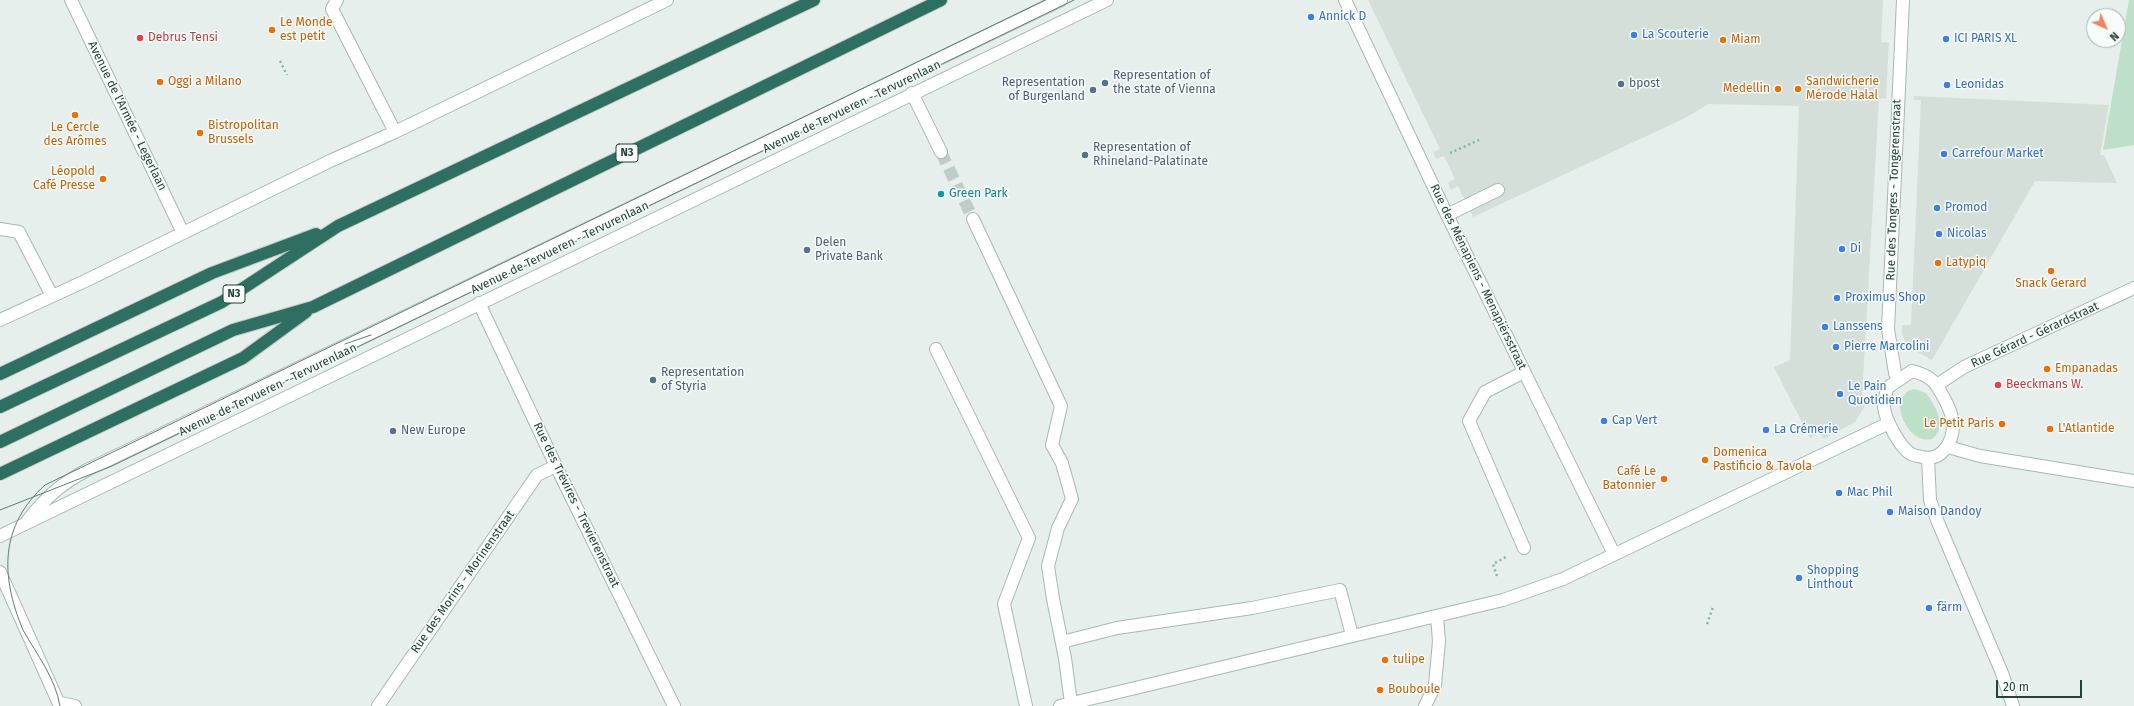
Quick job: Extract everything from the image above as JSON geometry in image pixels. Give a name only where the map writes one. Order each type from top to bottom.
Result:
[{"type":"highway","name":"N3","points":[[0,407],[222,302],[338,226],[814,0]]},
{"type":"highway","name":"N3","points":[[0,442],[233,330],[314,306],[941,0]]},
{"type":"highway","points":[[0,374],[212,273],[338,226]]},
{"type":"highway","points":[[0,474],[244,358],[314,306]]},
{"type":"street","name":"Avenue de l'Armée - Legerlaan","points":[[71,0],[183,233]]},
{"type":"street","points":[[0,320],[330,161],[395,132],[667,0]]},
{"type":"street","name":"Avenue de Tervueren - Tervurenlaan","points":[[26,523],[41,503],[63,482],[1061,0]]},
{"type":"street","name":"Avenue de Tervueren - Tervurenlaan","points":[[0,536],[912,93],[1107,0]]},
{"type":"street","name":"Rue des Ménapiens - Menapiërsstraat","points":[[1345,0],[1447,215],[1614,554]]},
{"type":"street","name":"Rue des Tongres - Tongerenstraat","points":[[1898,379],[1895,373],[1888,329],[1903,0]]},
{"type":"street","points":[[334,5],[395,132]]},
{"type":"street","points":[[912,93],[941,152]]},
{"type":"street","points":[[1447,215],[1498,190]]},
{"type":"street","points":[[973,219],[1061,406],[1052,445],[1062,463],[1072,499],[1058,528],[1048,566],[1062,642],[1065,705],[1503,600],[1556,582],[1889,423]]},
{"type":"street","points":[[0,229],[20,232],[52,296]]},
{"type":"street","name":"Rue Gérard - Gérardstraat","points":[[1937,385],[1964,367],[2134,288]]},
{"type":"street","name":"Rue des Trévires - Trevierenstraat","points":[[479,303],[556,466],[674,706]]},
{"type":"street","points":[[936,349],[1029,538],[1004,604],[1026,706]]},
{"type":"street","points":[[1912,371],[1926,374],[1937,385],[1949,408],[1953,423],[1948,447],[1939,456],[1928,458],[1910,454],[1898,440],[1889,423],[1884,407],[1887,388],[1898,379],[1912,371]]},
{"type":"street","points":[[1524,372],[1485,392],[1469,421],[1524,548]]},
{"type":"street","points":[[1948,447],[1980,456],[2134,481]]},
{"type":"street","points":[[1928,458],[1930,500],[1937,520],[2002,673],[2013,706]]},
{"type":"street","name":"Rue des Morins - Morinenstraat","points":[[378,706],[537,475],[556,466]]},
{"type":"street","points":[[0,572],[60,705],[75,706]]},
{"type":"street","points":[[1062,642],[1117,628],[1252,608],[1340,590],[1352,635]]},
{"type":"street","points":[[1425,706],[1435,685],[1439,641],[1437,616]]},
{"type":"path","points":[[280,61],[287,75]]},
{"type":"path","points":[[1450,154],[1479,140]]},
{"type":"path","points":[[1493,564],[1497,576]]},
{"type":"path","points":[[1707,624],[1714,607]]},
{"type":"shaded area","points":[[1368,0],[1883,0],[1881,42],[1889,43],[1886,98],[1879,99],[1862,396],[1871,396],[1855,422],[1824,439],[1819,433],[1810,438],[1774,367],[1790,360],[1799,106],[1709,104],[1683,119],[1473,217],[1458,186],[1451,190],[1448,183],[1455,179],[1444,156],[1436,159],[1433,152],[1440,149]]},
{"type":"shaded area","points":[[1914,96],[2109,105],[2100,155],[2104,155],[2117,183],[2035,181],[1932,360],[1908,347],[1902,334],[1902,325],[1911,325],[1921,100],[1914,100]]},
{"type":"green space","points":[[2129,0],[2134,0],[2134,145],[2103,150],[2121,48],[2126,48],[2126,17]]},
{"type":"green space","points":[[1914,389],[1926,393],[1937,410],[1940,423],[1939,429],[1937,434],[1932,439],[1918,437],[1913,433],[1908,428],[1901,414],[1900,400],[1908,391]]},
{"type":"tunnel","points":[[941,152],[973,219]]},
{"type":"tram line","points":[[60,706],[58,695],[50,676],[23,630],[15,610],[10,590],[8,571],[8,552],[12,534],[19,517],[30,501],[45,485],[1045,0]]},
{"type":"tram line","points":[[0,510],[112,466],[1074,0]]},
{"type":"tram line","points":[[345,344],[371,335]]},
{"type":"place","name":"Annick D","points":[[1311,17]]},
{"type":"place","name":"Le Monde est petit","points":[[272,30]]},
{"type":"place","name":"La Scouterie","points":[[1634,35]]},
{"type":"place","name":"Debrus Tensi","points":[[140,38]]},
{"type":"place","name":"ICI PARIS XL","points":[[1946,39]]},
{"type":"place","name":"Miam","points":[[1723,40]]},
{"type":"place","name":"Oggi a Milano","points":[[160,82]]},
{"type":"place","name":"Representation of the state of Vienna","points":[[1105,83]]},
{"type":"place","name":"bpost","points":[[1621,84]]},
{"type":"place","name":"Leonidas","points":[[1947,85]]},
{"type":"place","name":"Medellin","points":[[1778,89]]},
{"type":"place","name":"Sandwicherie Mérode Halal","points":[[1798,89]]},
{"type":"place","name":"Representation of Burgenland","points":[[1093,90]]},
{"type":"place","name":"Le Cercle des Arômes","points":[[75,115]]},
{"type":"place","name":"Bistropolitan Brussels","points":[[200,133]]},
{"type":"place","name":"Carrefour Market","points":[[1944,154]]},
{"type":"place","name":"Representation of Rhineland-Palatinate","points":[[1085,155]]},
{"type":"place","name":"Léopold Café Presse","points":[[103,179]]},
{"type":"place","name":"Green Park","points":[[941,194]]},
{"type":"place","name":"Promod","points":[[1937,208]]},
{"type":"place","name":"Nicolas","points":[[1939,234]]},
{"type":"place","name":"Di","points":[[1842,249]]},
{"type":"place","name":"Delen Private Bank","points":[[807,250]]},
{"type":"place","name":"Latypiq","points":[[1938,263]]},
{"type":"place","name":"Snack Gerard","points":[[2051,271]]},
{"type":"place","name":"Proximus Shop","points":[[1837,298]]},
{"type":"place","name":"Lanssens","points":[[1825,327]]},
{"type":"place","name":"Pierre Marcolini","points":[[1836,347]]},
{"type":"place","name":"Empanadas","points":[[2047,369]]},
{"type":"place","name":"Representation of Styria","points":[[653,380]]},
{"type":"place","name":"Beeckmans W.","points":[[1998,385]]},
{"type":"place","name":"Le Pain Quotidien","points":[[1840,394]]},
{"type":"place","name":"Cap Vert","points":[[1604,421]]},
{"type":"place","name":"Le Petit Paris","points":[[2002,424]]},
{"type":"place","name":"L'Atlantide","points":[[2050,429]]},
{"type":"place","name":"La Crémerie","points":[[1766,430]]},
{"type":"place","name":"New Europe","points":[[393,431]]},
{"type":"place","name":"Domenica Pastificio & Tavola","points":[[1705,460]]},
{"type":"place","name":"Café Le Batonnier","points":[[1664,479]]},
{"type":"place","name":"Mac Phil","points":[[1839,493]]},
{"type":"place","name":"Maison Dandoy","points":[[1890,512]]},
{"type":"place","name":"Shopping Linthout","points":[[1799,578]]},
{"type":"place","name":"färm","points":[[1929,608]]},
{"type":"place","name":"tulipe","points":[[1385,660]]},
{"type":"place","name":"Bouboule","points":[[1380,690]]}]
